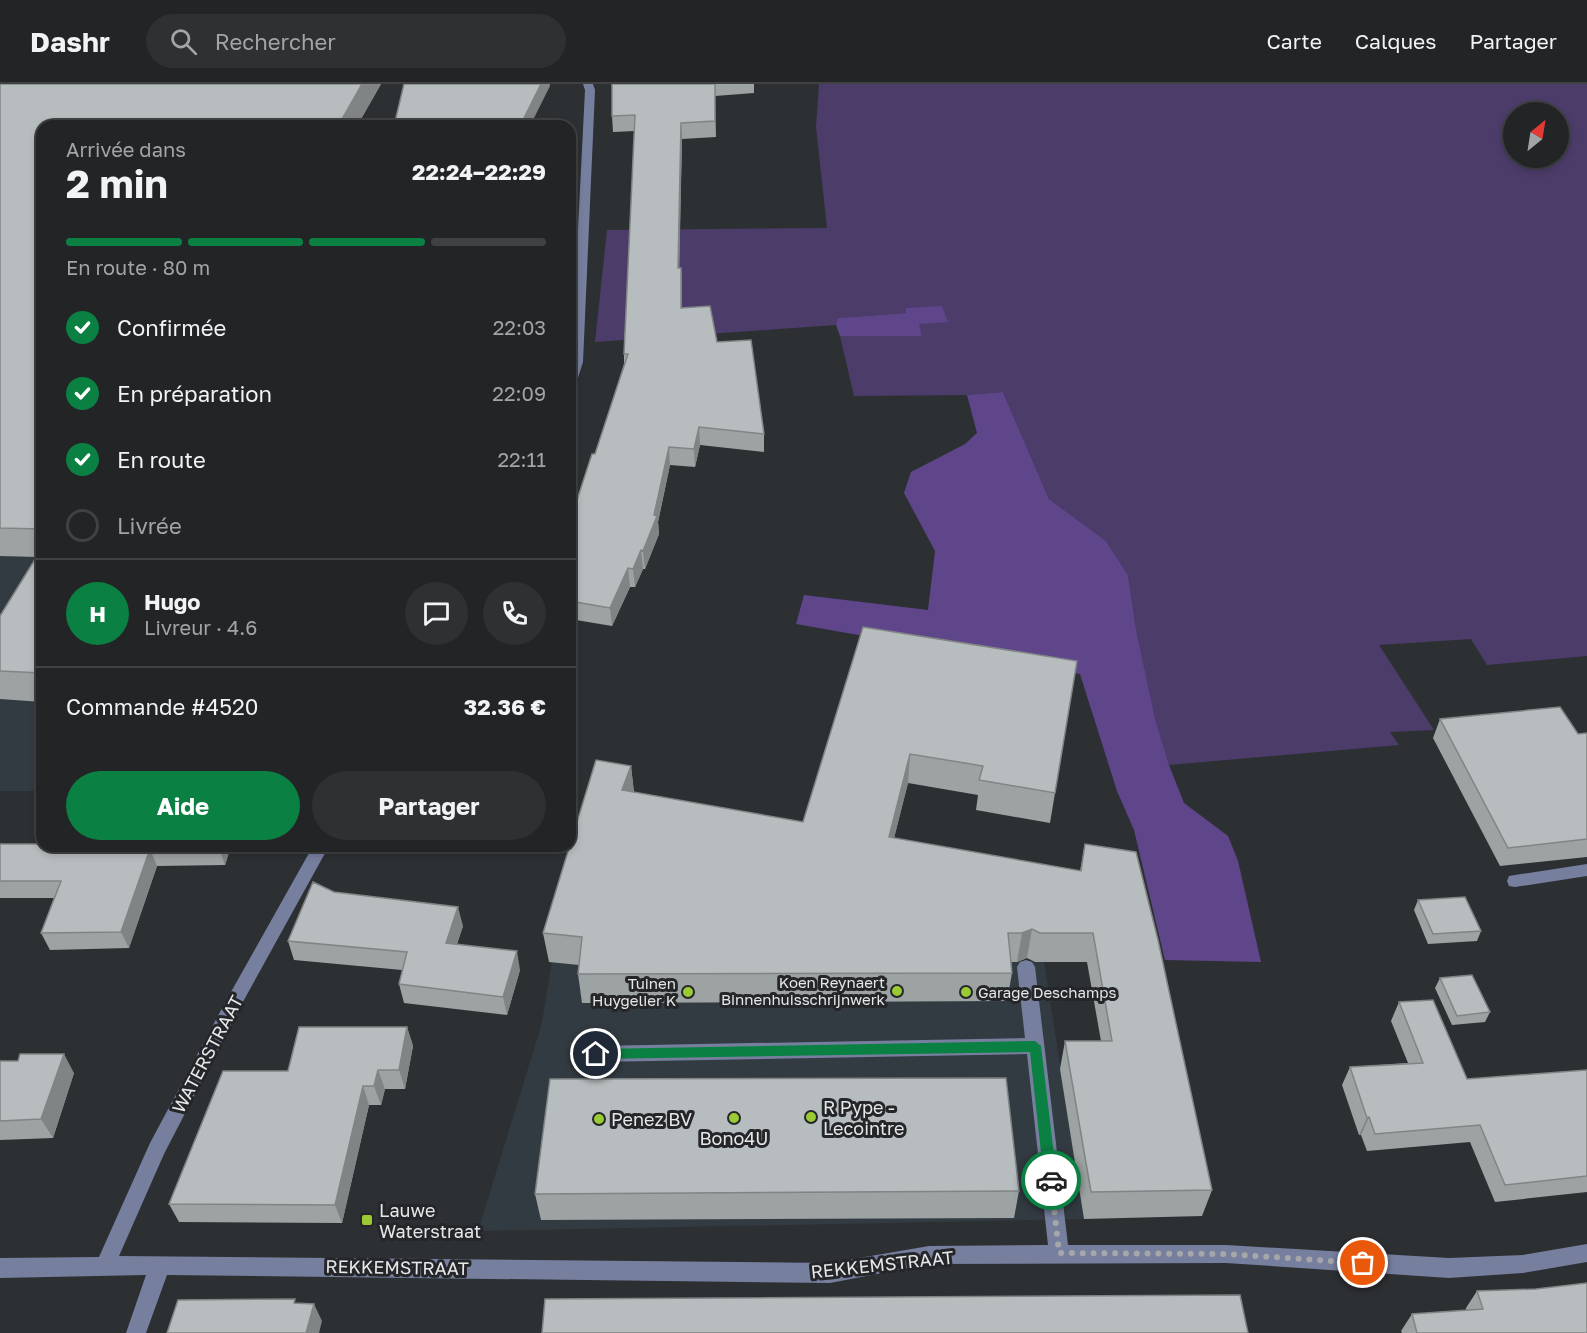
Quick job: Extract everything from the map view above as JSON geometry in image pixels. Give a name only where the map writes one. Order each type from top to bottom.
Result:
[{"type":"street","points":[[576,365],[590,90],[588,84]]},
{"type":"street","name":"WATERSTRAAT","points":[[104,1267],[157,1149],[233,1004],[318,852]]},
{"type":"street","points":[[1515,880],[1587,870]]},
{"type":"street","points":[[1026,967],[1059,1253]]},
{"type":"street","points":[[596,1054],[1035,1046]]},
{"type":"street","name":"REKKEMSTRAAT","points":[[0,1268],[160,1265],[830,1273],[929,1255],[1059,1253],[1226,1254],[1449,1268],[1523,1264],[1587,1252]]},
{"type":"street","points":[[136,1333],[160,1265]]},
{"type":"shaded area","points":[[819,84],[1587,84],[1587,656],[1487,665],[1471,639],[1379,645],[1434,730],[1390,732],[1399,745],[1169,765],[1155,718],[1136,629],[1128,575],[1106,541],[1049,499],[1003,392],[967,395],[854,396],[840,336],[922,336],[918,324],[906,308],[906,313],[839,318],[836,325],[595,342],[607,230],[827,228],[816,127]]},
{"type":"shaded area","points":[[0,130],[36,132],[36,791],[0,791]]},
{"type":"shaded area","points":[[942,306],[948,322],[919,324],[922,336],[840,336],[836,325],[838,318],[906,313],[906,308]]},
{"type":"shaded area","points":[[1003,392],[1049,499],[1106,541],[1128,575],[1136,629],[1155,718],[1169,765],[1184,803],[1228,836],[1238,861],[1261,962],[1165,960],[1134,830],[1117,791],[1080,674],[796,624],[804,595],[928,610],[935,551],[904,493],[911,472],[965,444],[977,433],[967,395]]},
{"type":"shaded area","points":[[556,937],[1044,962],[1084,1219],[478,1231],[542,1023]]},
{"type":"building","points":[[0,84],[362,84],[341,120],[36,120],[36,529],[0,528]]},
{"type":"building","points":[[404,84],[541,84],[523,120],[395,120]]},
{"type":"building","points":[[612,84],[715,84],[715,121],[681,123],[678,268],[681,268],[681,308],[710,306],[717,342],[751,340],[764,434],[699,427],[694,449],[669,447],[654,515],[657,516],[643,551],[641,550],[633,569],[628,568],[610,608],[576,602],[576,503],[628,354],[624,354],[635,115],[612,116]]},
{"type":"building","points":[[36,558],[36,673],[0,671],[0,616]]},
{"type":"building","points":[[863,627],[1077,661],[1055,793],[979,780],[983,766],[910,754],[889,837],[1081,871],[1085,844],[1136,852],[1158,940],[1212,1190],[1091,1192],[1065,1041],[1112,1041],[1093,933],[1040,933],[1032,929],[1022,933],[1008,933],[1012,973],[578,974],[582,937],[543,933],[568,852],[576,852],[576,825],[596,760],[631,766],[622,790],[803,822]]},
{"type":"building","points":[[1560,707],[1578,734],[1587,733],[1587,839],[1508,848],[1440,719]]},
{"type":"building","points":[[0,844],[36,844],[36,852],[149,852],[121,932],[41,933],[61,881],[0,881]]},
{"type":"building","points":[[313,882],[334,892],[458,907],[446,943],[517,951],[503,997],[399,984],[407,952],[288,941]]},
{"type":"building","points":[[1465,897],[1481,931],[1433,934],[1418,900]]},
{"type":"building","points":[[1472,975],[1490,1012],[1457,1016],[1440,978]]},
{"type":"building","points":[[1433,1000],[1467,1079],[1587,1070],[1587,1176],[1505,1185],[1480,1125],[1375,1134],[1369,1117],[1367,1118],[1350,1067],[1423,1063],[1399,1002]]},
{"type":"building","points":[[299,1027],[407,1027],[399,1070],[378,1070],[374,1086],[363,1086],[335,1205],[169,1204],[223,1071],[288,1071]]},
{"type":"building","points":[[20,1054],[64,1054],[41,1119],[0,1121],[0,1061],[18,1061]]},
{"type":"building","points":[[1006,1078],[1019,1191],[535,1194],[550,1079]]},
{"type":"building","points":[[1587,1283],[1587,1333],[1417,1333],[1412,1314],[1483,1309],[1477,1291],[1536,1289]]},
{"type":"building","points":[[1240,1295],[1248,1333],[542,1333],[545,1299]]},
{"type":"building","points":[[295,1299],[294,1303],[314,1304],[306,1333],[167,1333],[178,1300]]},
{"type":"way so far","points":[[1051,1180],[1059,1253],[1226,1254],[1363,1263]]},
{"type":"place","name":"Koen Reynaert Binnenhuisschrijnwerk","points":[[897,991]]},
{"type":"place","name":"Tuinen Huygelier K","points":[[688,992]]},
{"type":"place","name":"Garage Deschamps","points":[[966,992]]},
{"type":"place","name":"R Pype - Lecointre","points":[[811,1117]]},
{"type":"place","name":"Bono4U","points":[[734,1118]]},
{"type":"place","name":"Penez BV","points":[[599,1119]]},
{"type":"place","name":"Lauwe Waterstraat","points":[[367,1220]]},
{"type":"route","points":[[596,1054],[1035,1046],[1051,1180]]}]
